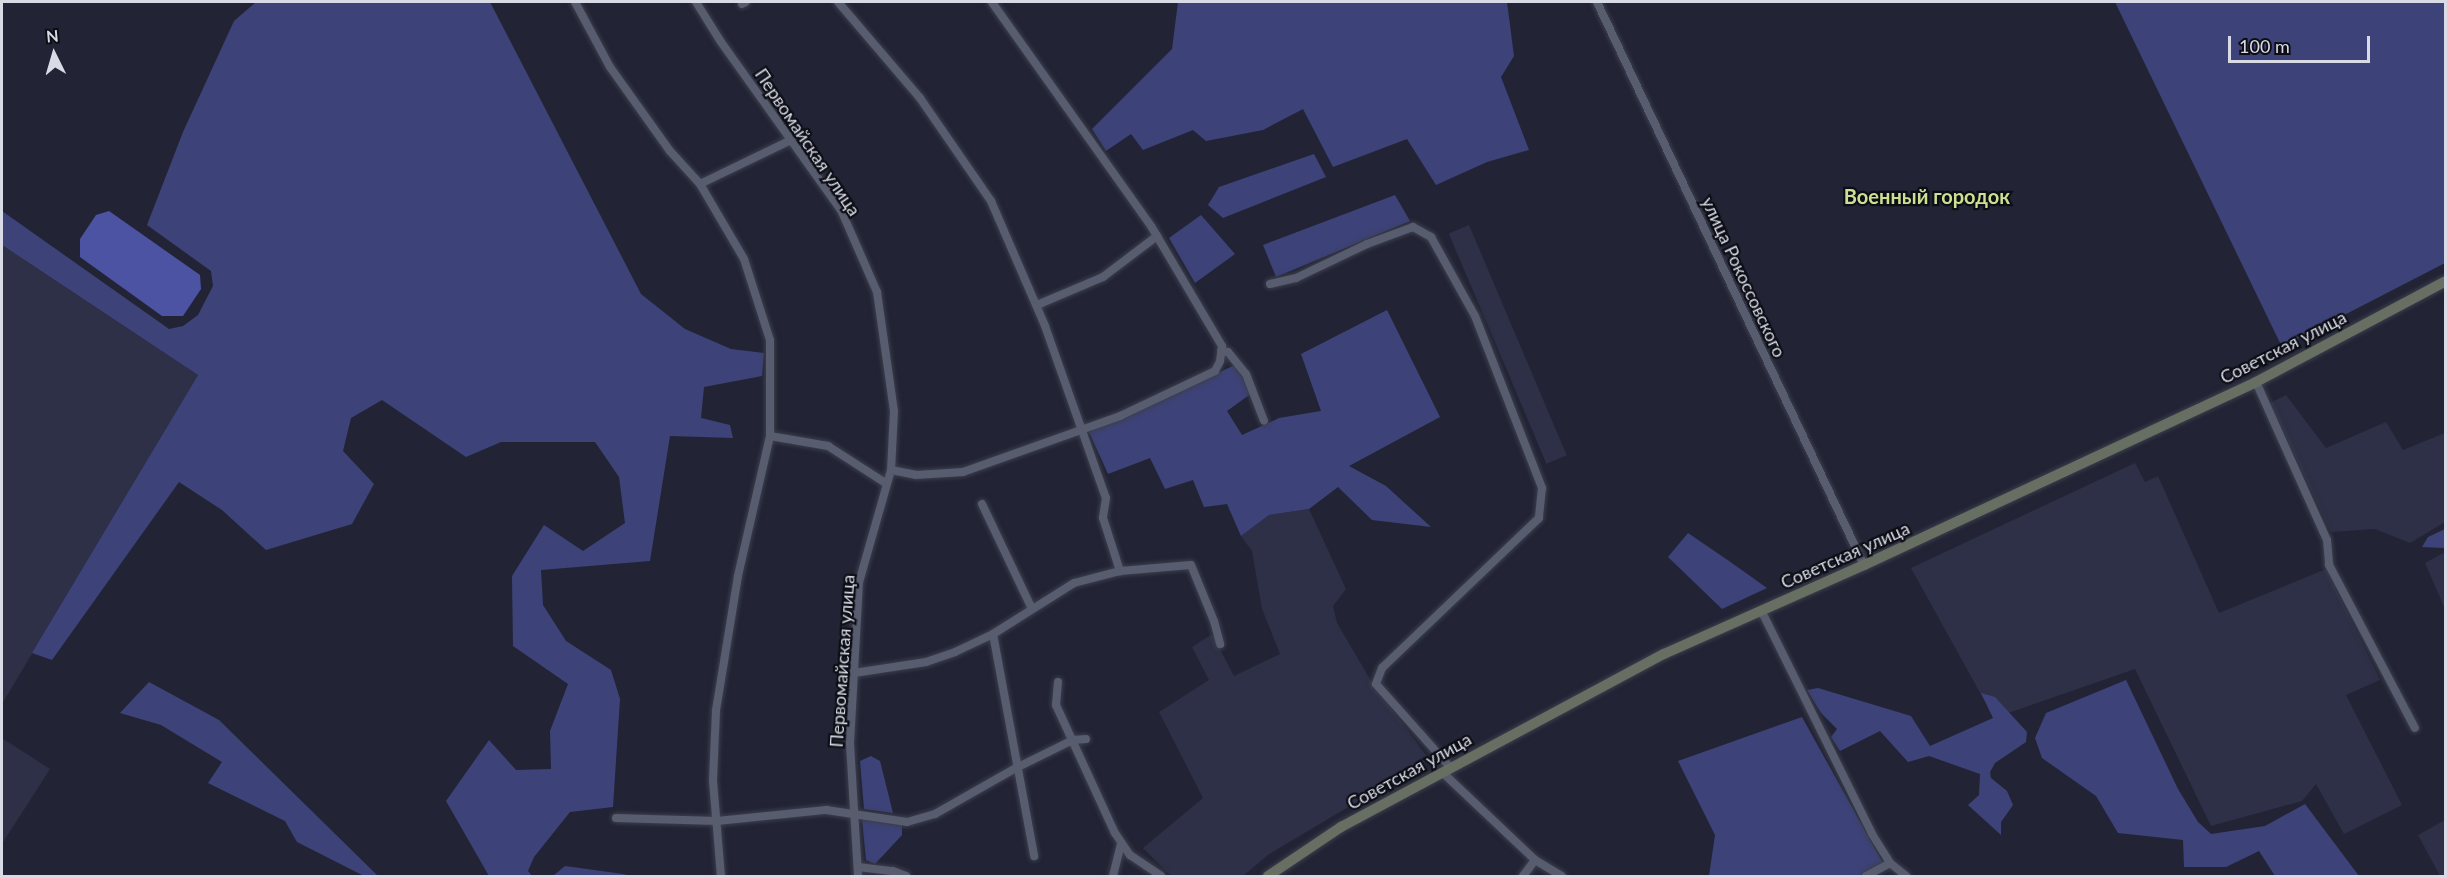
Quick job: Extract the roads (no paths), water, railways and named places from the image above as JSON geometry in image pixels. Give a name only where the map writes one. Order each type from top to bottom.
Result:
[{"type":"main road","name":"Советская улица","points":[[1268,876],[1341,827],[1664,654],[1864,565],[2256,381],[2445,281]]},
{"type":"street","points":[[575,2],[610,67],[670,151],[700,184],[744,259],[760,298],[770,340],[770,436],[722,663],[713,781],[721,876]]},
{"type":"street","name":"Первомайская улица","points":[[696,2],[841,210],[878,292],[894,411],[891,470],[859,582],[850,744],[858,876]]},
{"type":"street","points":[[838,2],[920,98],[991,201],[1037,305],[1106,498],[1103,519],[1120,571]]},
{"type":"street","points":[[891,470],[916,475],[963,472],[1120,416],[1215,371],[1221,351],[1157,236],[992,2]]},
{"type":"street","name":"улица Рокоссовского","points":[[1597,2],[1864,565]]},
{"type":"street","points":[[700,184],[791,140]]},
{"type":"street","points":[[1270,284],[1296,278],[1367,244],[1413,227],[1431,237],[1475,316],[1542,488],[1539,518],[1382,668],[1376,684],[1446,769],[1535,860],[1562,876]]},
{"type":"street","points":[[1037,305],[1103,277],[1157,236]]},
{"type":"street","points":[[1221,351],[1228,352],[1246,374],[1264,421]]},
{"type":"street","points":[[2256,381],[2327,540],[2329,565],[2415,728]]},
{"type":"street","points":[[770,436],[828,446],[887,484]]},
{"type":"street","points":[[982,504],[1032,609]]},
{"type":"street","points":[[854,673],[926,662],[993,634],[1074,582],[1120,571],[1191,565],[1215,621],[1220,644]]},
{"type":"street","points":[[1761,610],[1821,736],[1890,862],[1906,876]]},
{"type":"street","points":[[993,634],[1009,708],[1016,768],[1034,856]]},
{"type":"street","points":[[1058,682],[1056,705],[1121,843],[1130,855],[1161,876]]},
{"type":"street","points":[[616,818],[717,821],[826,810],[907,822],[935,814],[1016,768],[1073,740],[1086,739]]},
{"type":"street","points":[[1113,876],[1121,843]]},
{"type":"street","points":[[1523,876],[1535,860]]},
{"type":"street","points":[[1866,876],[1890,862]]},
{"type":"street","points":[[858,867],[893,871],[906,876]]},
{"type":"district","name":"Военный городок","points":[[1927,196]]}]
